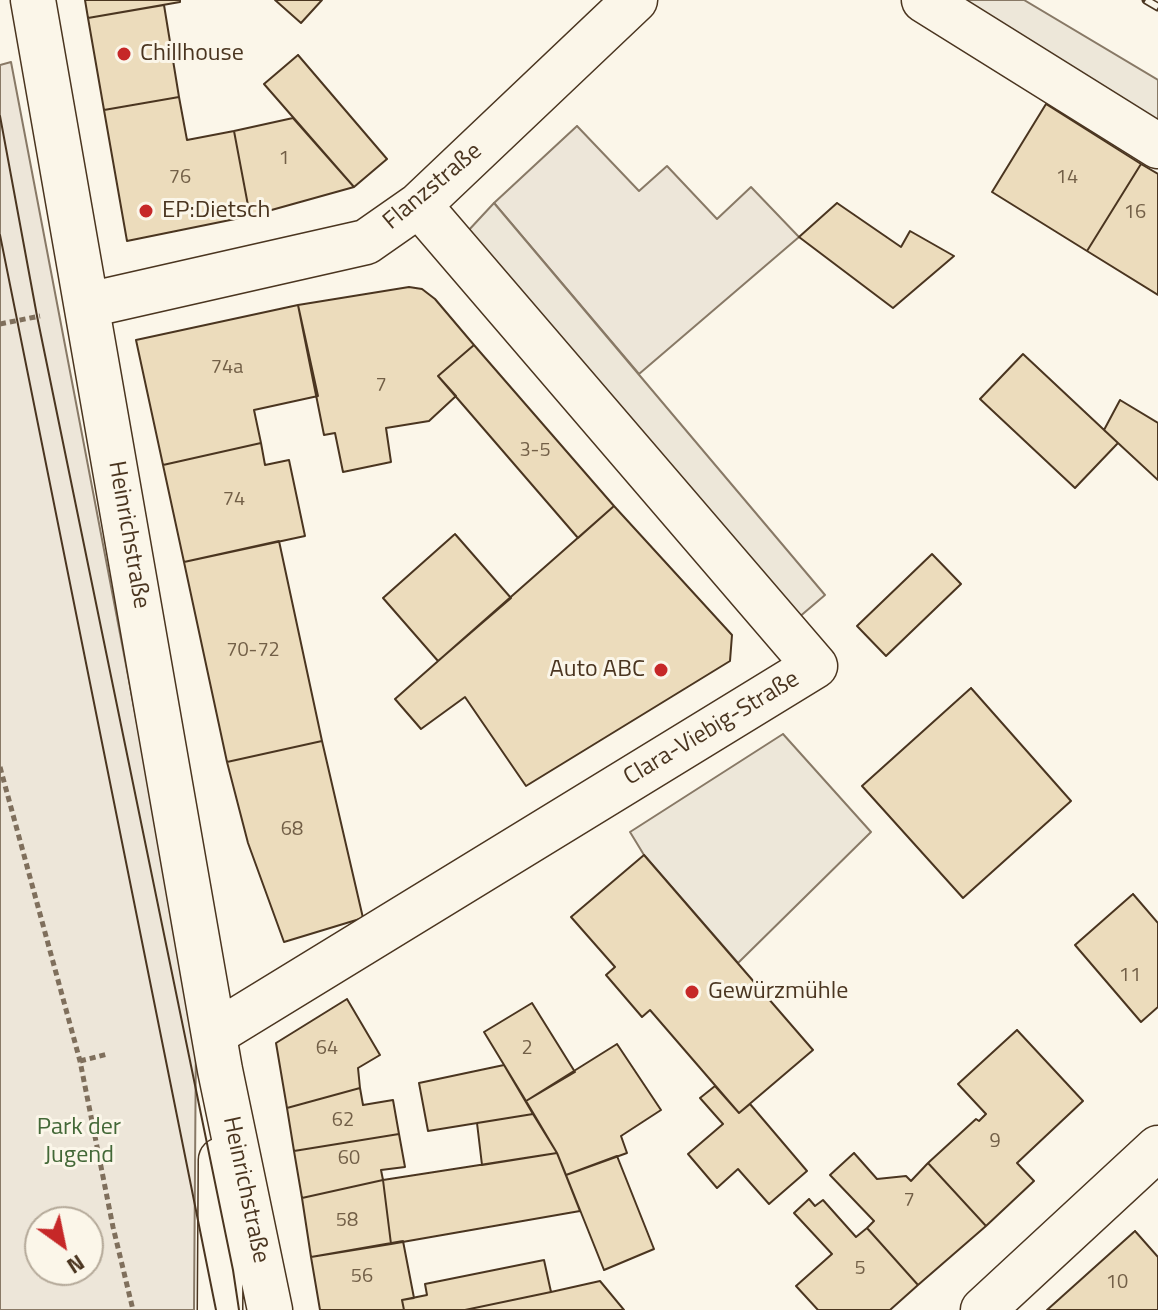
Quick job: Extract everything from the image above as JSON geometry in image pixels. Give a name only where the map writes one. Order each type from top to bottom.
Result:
[{"type":"street","name":"Heinrichstraße","points":[[33,0],[217,1052],[270,1310]]},
{"type":"street","name":"Flanzstraße","points":[[88,305],[366,242],[419,205],[635,0]]},
{"type":"street","points":[[924,0],[1158,146]]},
{"type":"street","name":"Clara-Viebig-Straße","points":[[217,1052],[815,666],[419,205]]},
{"type":"street","name":"Heinrichstraße","points":[[217,1052],[222,1136],[220,1310]]},
{"type":"street","points":[[983,1310],[1158,1148]]},
{"type":"path","points":[[0,767],[80,1061],[133,1310]]},
{"type":"path","points":[[80,1061],[108,1054]]},
{"type":"green space","name":"Park der Jugend","points":[[11,62],[196,1032],[194,1310],[0,1310],[0,65]]},
{"type":"green space","points":[[577,126],[639,191],[667,166],[717,219],[751,187],[799,237],[639,374],[494,203]]},
{"type":"shaded area","points":[[938,0],[1024,0],[1158,80],[1158,135]]},
{"type":"shaded area","points":[[494,203],[825,595],[784,630],[454,246]]},
{"type":"shaded area","points":[[783,734],[871,832],[738,963],[644,855],[630,832]]},
{"type":"building","points":[[85,0],[180,0],[180,2],[88,18]]},
{"type":"building","points":[[275,0],[322,0],[301,23]]},
{"type":"building","points":[[164,5],[179,97],[104,110],[88,18]]},
{"type":"building","points":[[298,55],[387,159],[354,187],[264,84]]},
{"type":"building","points":[[179,97],[187,140],[234,131],[250,216],[127,241],[104,110]]},
{"type":"building","points":[[1046,104],[1141,164],[1087,251],[992,192]]},
{"type":"building","points":[[293,118],[354,187],[250,216],[234,131]]},
{"type":"building","points":[[1141,164],[1158,174],[1158,295],[1087,251]]},
{"type":"building","points":[[837,203],[901,247],[910,231],[954,256],[893,308],[799,237]]},
{"type":"building","points":[[409,287],[422,289],[435,299],[474,345],[438,376],[456,396],[429,421],[386,428],[391,462],[343,472],[335,433],[324,435],[298,305]]},
{"type":"building","points":[[298,305],[318,396],[254,410],[261,443],[163,465],[136,340]]},
{"type":"building","points":[[474,345],[614,506],[578,538],[438,376]]},
{"type":"building","points":[[1023,354],[1118,443],[1075,488],[980,399]]},
{"type":"building","points":[[1120,400],[1158,423],[1158,480],[1104,430]]},
{"type":"building","points":[[261,443],[265,465],[289,460],[305,536],[184,562],[163,465]]},
{"type":"building","points":[[614,506],[732,635],[730,661],[526,786],[465,697],[421,729],[395,699]]},
{"type":"building","points":[[455,534],[511,598],[438,661],[383,598]]},
{"type":"building","points":[[279,541],[322,741],[227,762],[184,562]]},
{"type":"building","points":[[932,554],[961,584],[886,656],[857,626]]},
{"type":"building","points":[[971,688],[1071,801],[963,898],[862,786]]},
{"type":"building","points":[[322,741],[363,918],[284,942],[248,843],[227,762]]},
{"type":"building","name":"Gewürzmühle","points":[[644,855],[813,1050],[739,1113],[650,1010],[642,1017],[606,975],[615,967],[571,917]]},
{"type":"building","points":[[1133,894],[1158,923],[1158,1007],[1141,1022],[1075,945]]},
{"type":"building","points":[[347,999],[380,1055],[358,1068],[360,1088],[287,1108],[276,1043]]},
{"type":"building","points":[[532,1003],[575,1072],[526,1101],[484,1032]]},
{"type":"building","points":[[1017,1030],[1083,1101],[1017,1163],[1034,1181],[986,1226],[928,1163],[976,1119],[979,1121],[986,1114],[958,1084]]},
{"type":"building","points":[[617,1044],[661,1110],[621,1136],[627,1153],[566,1175],[557,1153],[526,1101]]},
{"type":"building","points":[[504,1065],[533,1114],[428,1131],[419,1083]]},
{"type":"building","points":[[715,1086],[739,1113],[750,1104],[807,1171],[769,1204],[738,1169],[717,1188],[688,1154],[723,1124],[700,1098]]},
{"type":"building","points":[[360,1088],[363,1105],[393,1100],[399,1134],[294,1151],[287,1108]]},
{"type":"building","points":[[533,1114],[557,1153],[482,1165],[477,1123]]},
{"type":"building","points":[[399,1134],[405,1167],[381,1170],[383,1180],[302,1198],[294,1151]]},
{"type":"building","points":[[557,1153],[580,1211],[391,1244],[383,1180]]},
{"type":"building","points":[[854,1153],[877,1179],[906,1176],[911,1181],[928,1163],[986,1226],[918,1285],[867,1228],[874,1221],[830,1175]]},
{"type":"building","points":[[617,1156],[654,1249],[604,1270],[566,1175]]},
{"type":"building","points":[[383,1180],[391,1244],[311,1257],[302,1198]]},
{"type":"building","points":[[809,1199],[815,1206],[823,1200],[856,1237],[867,1228],[918,1285],[890,1310],[818,1310],[796,1286],[832,1254],[794,1213]]},
{"type":"building","points":[[1135,1231],[1158,1257],[1158,1310],[1047,1310]]},
{"type":"building","points":[[403,1241],[414,1298],[402,1300],[404,1310],[320,1310],[311,1257]]},
{"type":"building","points":[[544,1260],[551,1292],[465,1310],[404,1310],[402,1300],[427,1295],[425,1284]]},
{"type":"building","points":[[600,1281],[624,1310],[465,1310],[551,1292]]},
{"type":"tram line","points":[[0,116],[37,316],[239,1310]]},
{"type":"tram line","points":[[0,235],[216,1310]]},
{"type":"railway","points":[[1146,0],[1158,7]]},
{"type":"place","name":"Chillhouse","points":[[124,54]]},
{"type":"place","name":"EP:Dietsch","points":[[146,211]]},
{"type":"place","name":"Auto ABC","points":[[661,670]]},
{"type":"place","name":"Gewürzmühle","points":[[692,992]]}]
